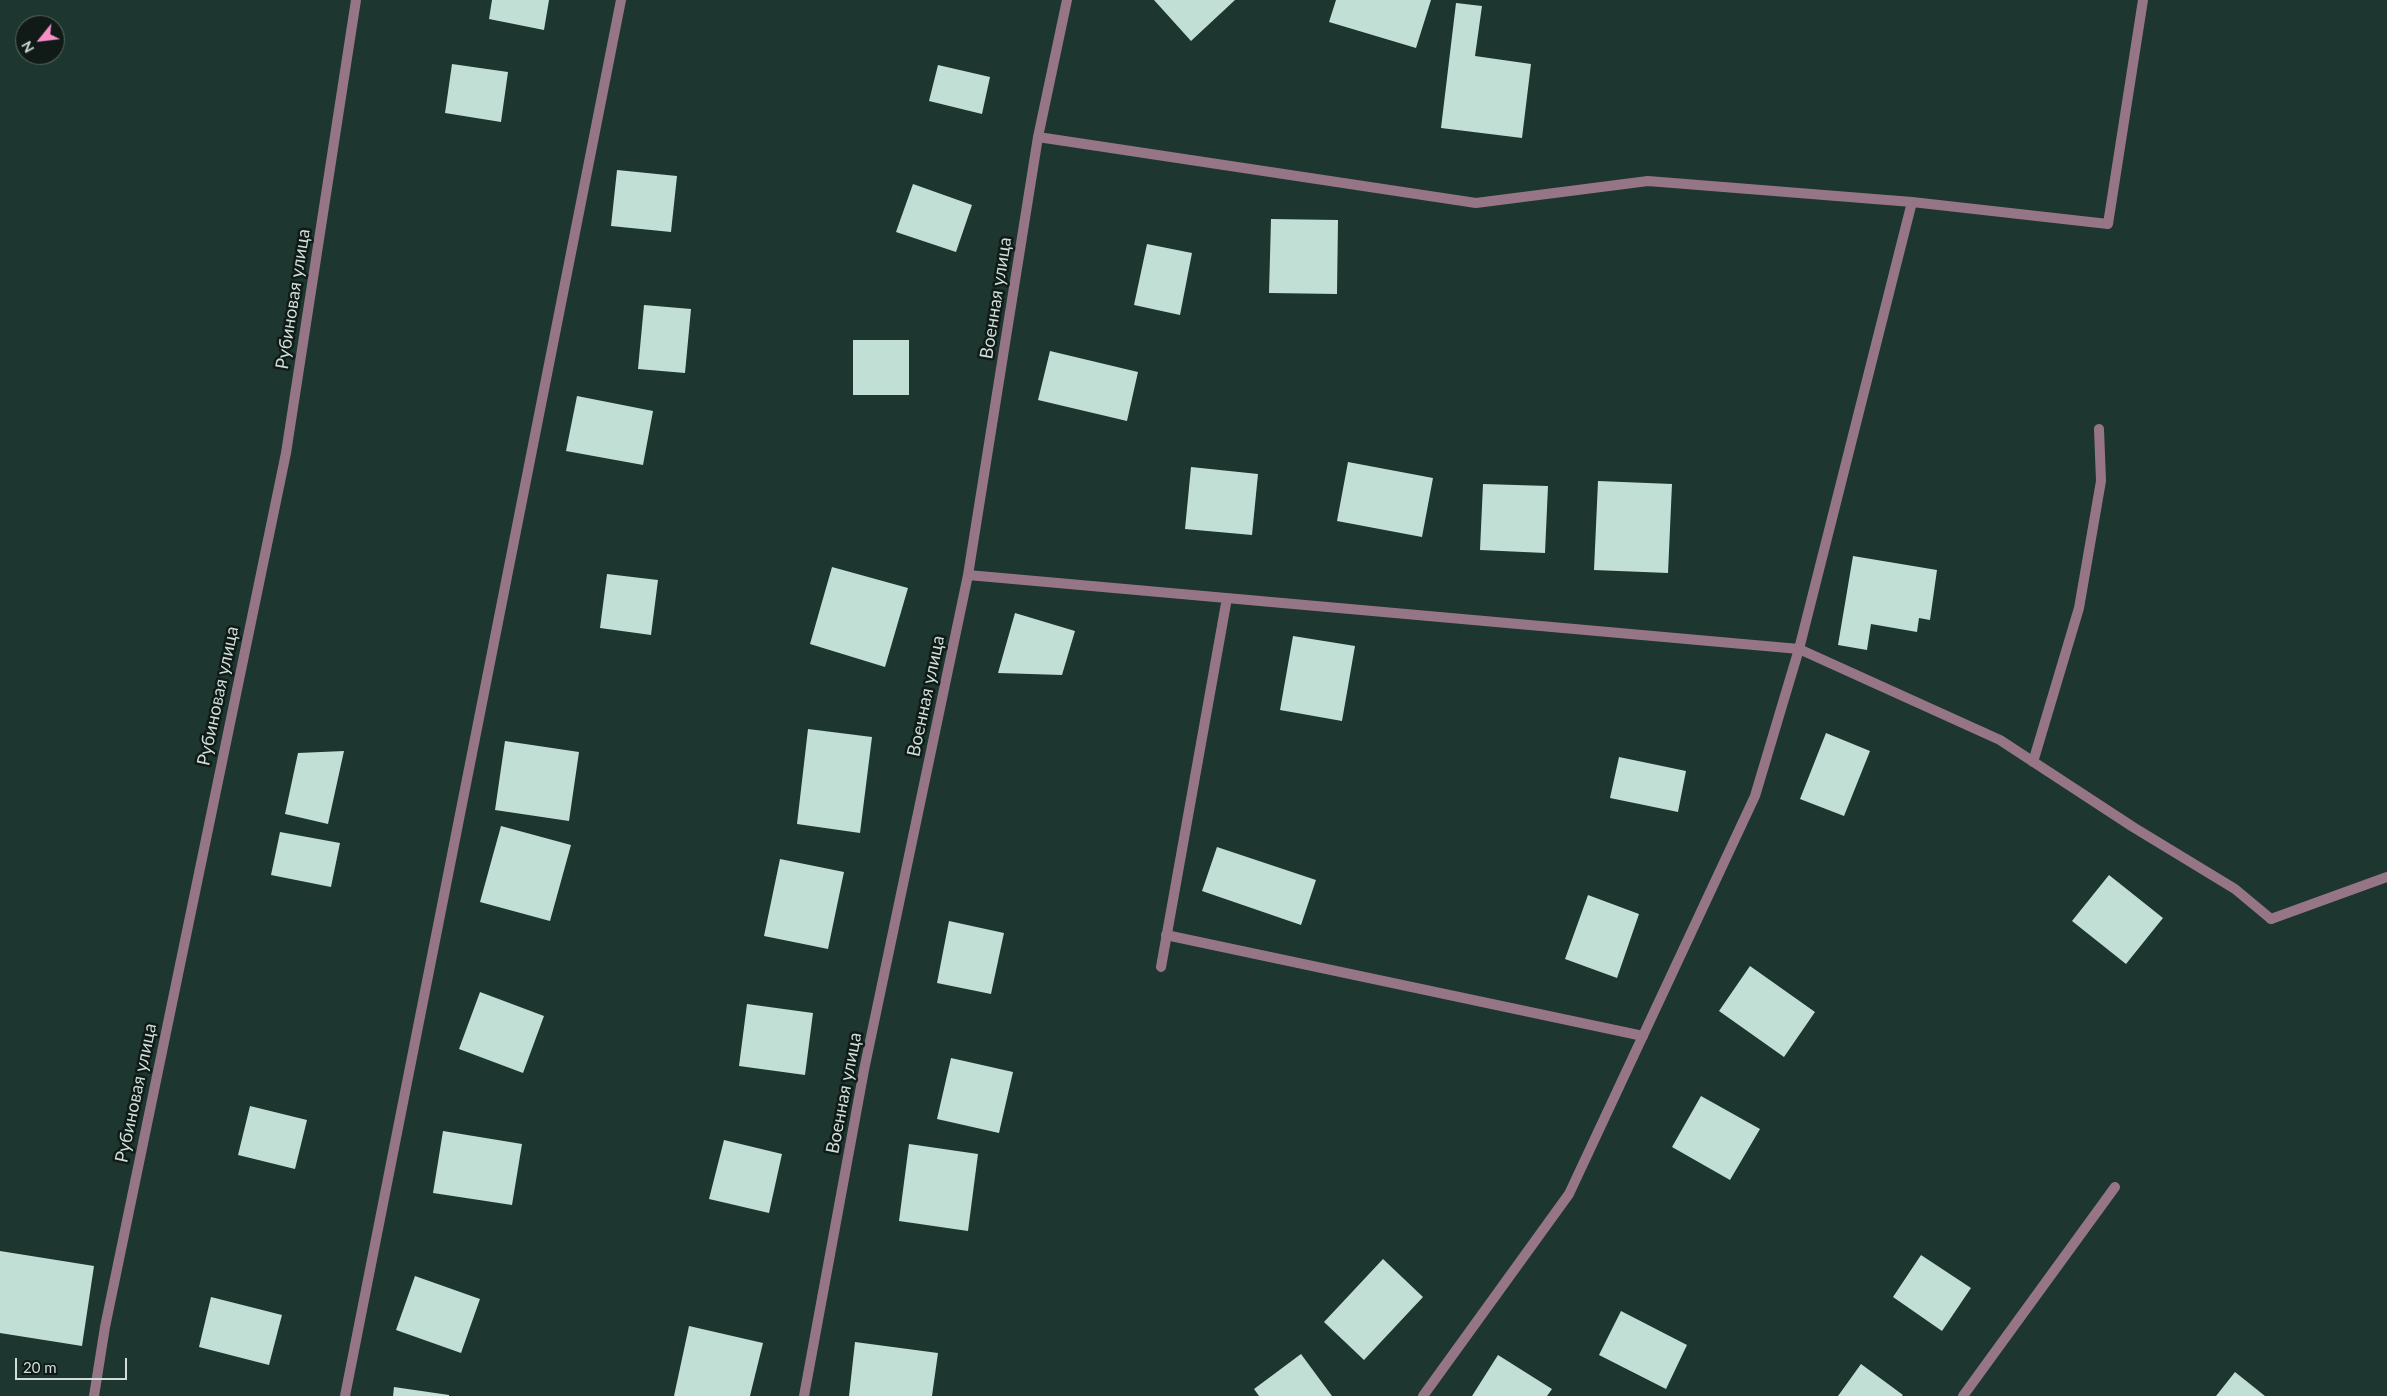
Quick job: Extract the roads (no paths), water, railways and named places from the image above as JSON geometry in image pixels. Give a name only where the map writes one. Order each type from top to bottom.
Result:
[{"type":"street","name":"Рубиновая улица","points":[[94,1396],[111,1298],[286,453],[356,0]]},
{"type":"street","points":[[345,1396],[620,0]]},
{"type":"street","name":"Военная улица","points":[[804,1396],[864,1070],[968,575],[1038,137],[1067,0]]},
{"type":"street","points":[[1038,137],[1476,203],[1648,181],[1912,202],[2108,224],[2142,0]]},
{"type":"street","points":[[1423,1396],[1569,1194],[1755,796],[1799,650],[1912,202]]},
{"type":"street","points":[[2032,762],[2079,608],[2101,481],[2099,429]]},
{"type":"street","points":[[968,575],[1799,650],[2000,740],[2133,828],[2235,889],[2271,919],[2387,877]]},
{"type":"street","points":[[1160,967],[1228,598]]},
{"type":"street","points":[[1166,934],[1643,1036]]},
{"type":"street","points":[[1963,1396],[2114,1187]]}]
